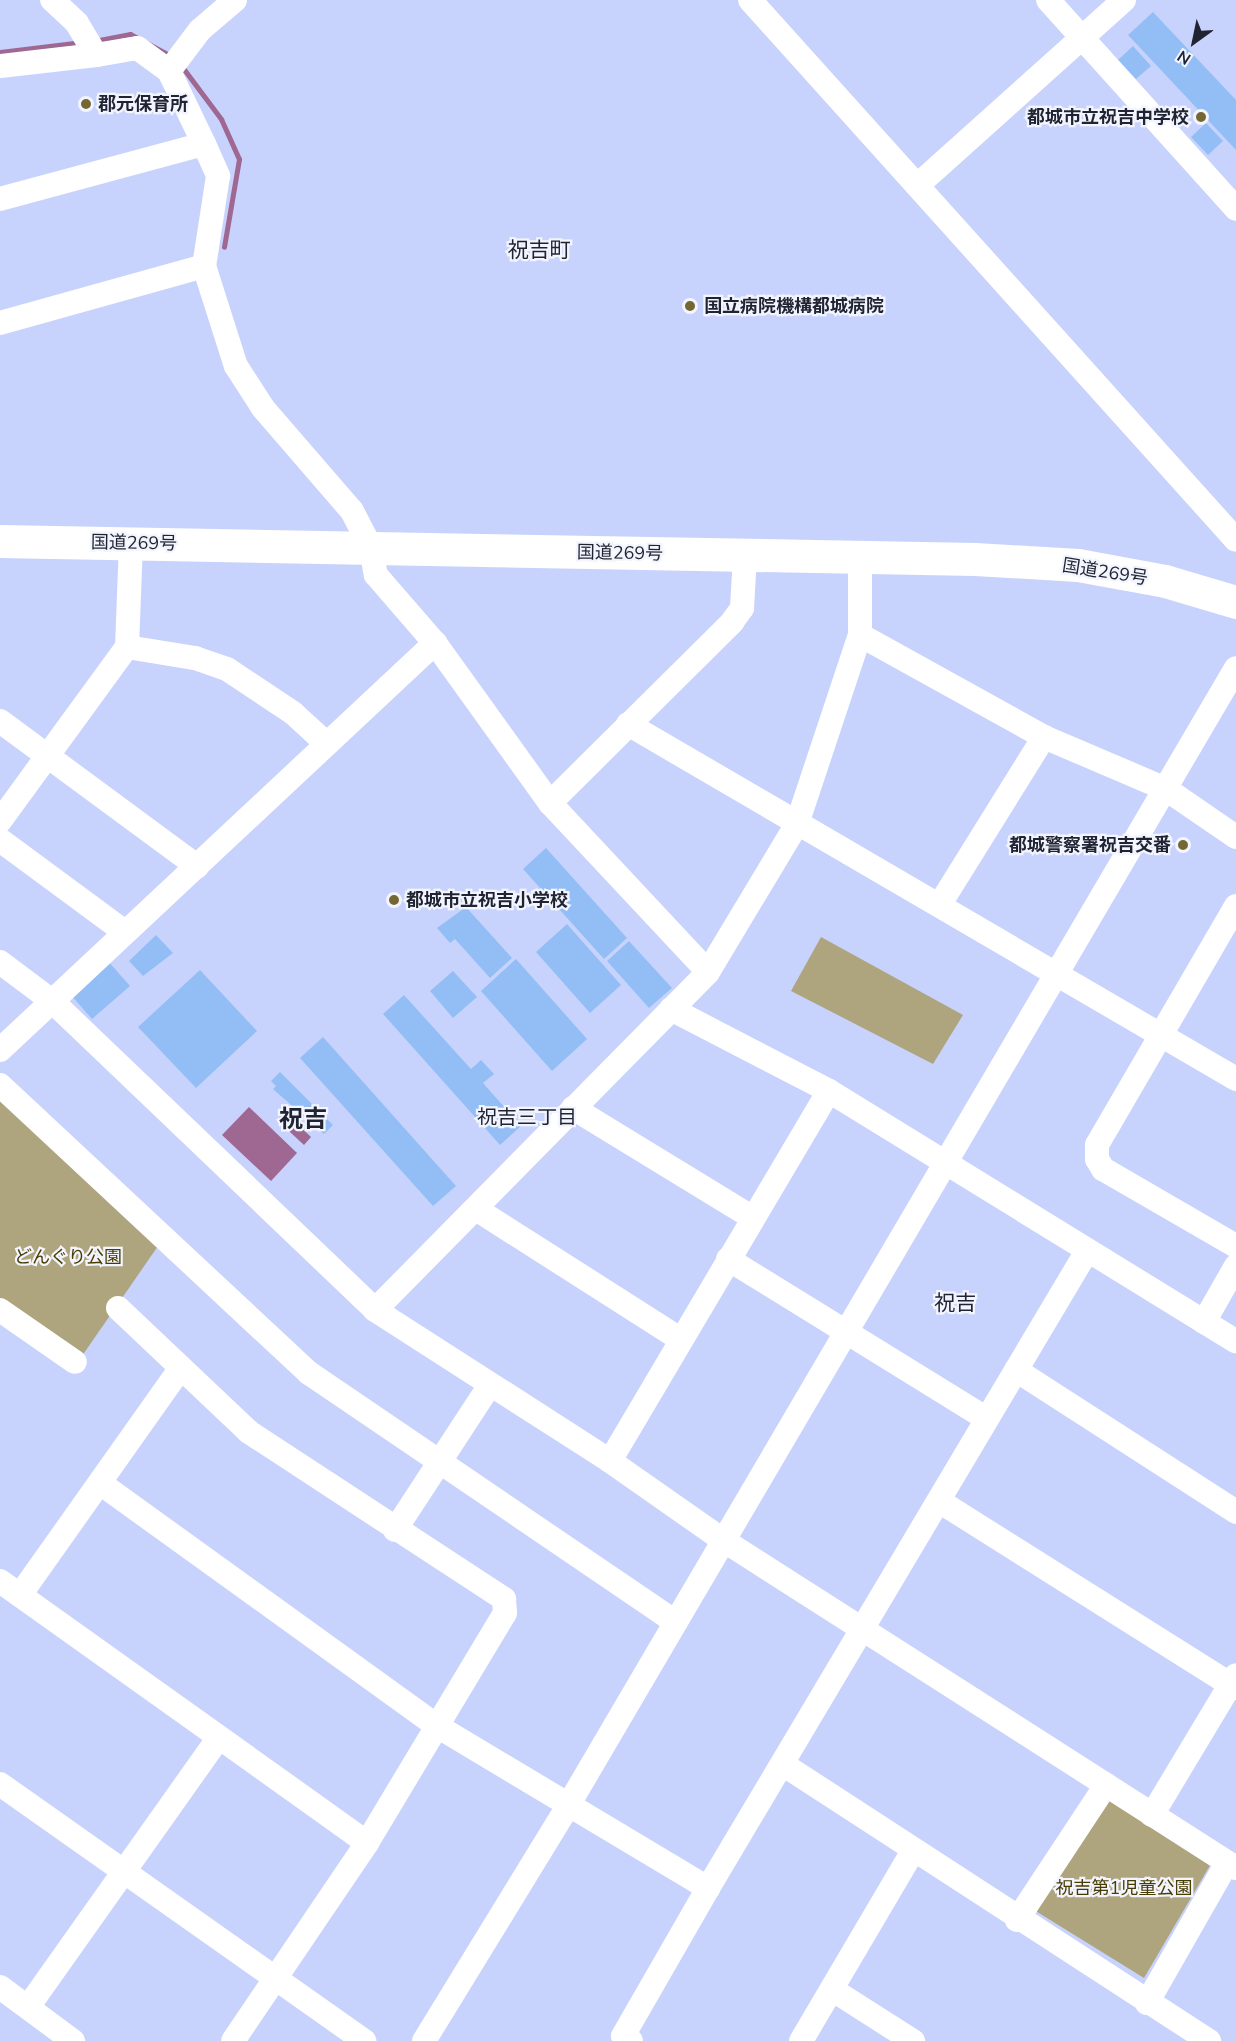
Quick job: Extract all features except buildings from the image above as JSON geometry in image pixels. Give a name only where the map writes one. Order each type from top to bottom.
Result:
[{"type":"highway","name":"国道269号","points":[[0,541],[745,556],[860,556],[1078,565],[1166,581],[1236,602]]},
{"type":"street","points":[[52,0],[91,47]]},
{"type":"street","points":[[169,70],[184,51],[235,0]]},
{"type":"street","points":[[750,0],[920,183],[1236,540]]},
{"type":"street","points":[[1048,0],[1236,209]]},
{"type":"street","points":[[920,183],[1124,0]]},
{"type":"street","points":[[0,66],[91,47],[137,48],[169,70],[218,176],[204,266],[236,366],[263,408],[352,511],[372,548],[376,575],[435,643],[550,803],[708,972]]},
{"type":"street","points":[[0,199],[204,144]]},
{"type":"street","points":[[0,323],[204,266]]},
{"type":"street","points":[[0,821],[127,647],[131,543]]},
{"type":"street","points":[[550,803],[742,608],[745,556]]},
{"type":"street","points":[[375,1310],[708,972],[797,824],[860,635],[860,556]]},
{"type":"street","points":[[860,635],[1044,737],[1166,789],[1236,837]]},
{"type":"street","points":[[0,1050],[435,643]]},
{"type":"street","points":[[127,647],[195,658],[228,669],[293,713],[327,744]]},
{"type":"street","points":[[424,2041],[569,1804],[1236,668]]},
{"type":"street","points":[[0,721],[197,866]]},
{"type":"street","points":[[628,723],[1236,1079]]},
{"type":"street","points":[[940,904],[1044,737]]},
{"type":"street","points":[[0,840],[125,932]]},
{"type":"street","points":[[1236,906],[1163,1036],[1097,1145],[1097,1159],[1103,1169],[1236,1246]]},
{"type":"street","points":[[0,962],[52,1001],[375,1310],[610,1461],[723,1540],[1232,1865],[1147,2003]]},
{"type":"street","points":[[671,1009],[829,1091],[1236,1341]]},
{"type":"street","points":[[0,1085],[309,1374],[442,1460],[676,1622]]},
{"type":"street","points":[[610,1461],[680,1339],[829,1091]]},
{"type":"street","points":[[573,1108],[753,1218]]},
{"type":"street","points":[[476,1209],[680,1339]]},
{"type":"street","points":[[631,2041],[623,2036],[708,1888],[784,1765],[862,1627],[1087,1251]]},
{"type":"street","points":[[728,1259],[843,1334],[987,1419]]},
{"type":"street","points":[[1204,1322],[1236,1266]]},
{"type":"street","points":[[118,1308],[249,1432],[395,1530],[504,1599],[505,1613],[367,1843],[233,2041]]},
{"type":"street","points":[[2,1316],[75,1362]]},
{"type":"street","points":[[20,1595],[180,1369]]},
{"type":"street","points":[[1016,1370],[1236,1512]]},
{"type":"street","points":[[395,1530],[490,1385]]},
{"type":"street","points":[[99,1483],[436,1725],[708,1888]]},
{"type":"street","points":[[939,1501],[1234,1682],[1152,1815]]},
{"type":"street","points":[[0,1581],[218,1739],[367,1843]]},
{"type":"street","points":[[28,2007],[124,1875],[218,1739]]},
{"type":"street","points":[[784,1765],[1017,1920],[1209,2041]]},
{"type":"street","points":[[0,1784],[274,1982],[364,2041]]},
{"type":"street","points":[[1017,1920],[1106,1785]]},
{"type":"street","points":[[801,2041],[912,1851]]},
{"type":"street","points":[[0,1987],[73,2041]]},
{"type":"street","points":[[832,1990],[913,2041]]},
{"type":"green space","points":[[821,937],[963,1015],[933,1064],[791,991]]},
{"type":"green space","name":"どんぐり公園","points":[[0,1099],[158,1246],[82,1356],[0,1298]]},
{"type":"green space","name":"祝吉第1児童公園","points":[[1109,1793],[1212,1862],[1144,1978],[1034,1910]]},
{"type":"shaded area","points":[[249,1107],[297,1153],[271,1181],[222,1135]]},
{"type":"shaded area","points":[[285,1112],[311,1137],[304,1145],[277,1120]]},
{"type":"waterway","points":[[94,41],[130,34],[171,56]]},
{"type":"waterway","points":[[0,52],[82,42]]},
{"type":"waterway","points":[[180,64],[221,119],[239,159],[224,247]]},
{"type":"place","name":"郡元保育所","points":[[86,104]]},
{"type":"place","name":"都城市立祝吉中学校","points":[[1201,117]]},
{"type":"place","name":"国立病院機構都城病院","points":[[690,306]]},
{"type":"place","name":"都城警察署祝吉交番","points":[[1183,845]]},
{"type":"place","name":"都城市立祝吉小学校","points":[[394,900]]},
{"type":"district","name":"祝吉町","points":[[539,250]]},
{"type":"district","name":"祝吉三丁目","points":[[527,1117]]},
{"type":"district","name":"祝吉","points":[[303,1120]]},
{"type":"district","name":"祝吉","points":[[955,1303]]}]
